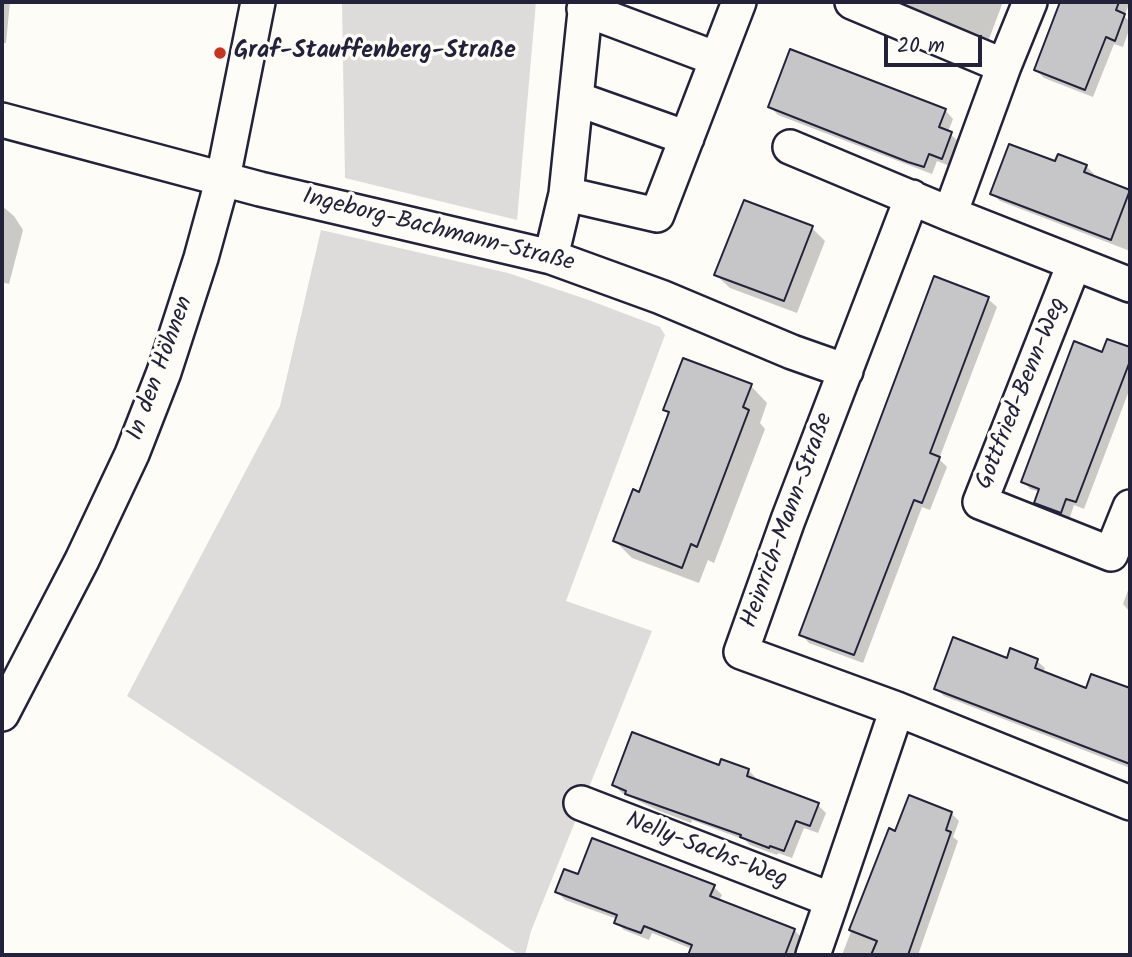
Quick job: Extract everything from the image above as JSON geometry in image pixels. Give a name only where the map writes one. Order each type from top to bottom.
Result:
[{"type":"street","name":"In den Höhnen","points":[[2,714],[82,560],[132,454],[163,372],[201,258],[223,178],[258,2]]},
{"type":"street","points":[[566,194],[657,215],[739,2]]},
{"type":"street","points":[[852,2],[1004,66]]},
{"type":"street","points":[[950,214],[1030,2]]},
{"type":"street","points":[[551,257],[566,194],[585,6],[717,59]]},
{"type":"street","points":[[577,99],[687,138]]},
{"type":"street","points":[[2,120],[223,178]]},
{"type":"street","points":[[790,147],[1130,285]]},
{"type":"street","name":"Ingeborg-Bachmann-Straße","points":[[223,178],[551,257],[661,297],[792,352],[846,371]]},
{"type":"street","name":"Heinrich-Mann-Straße","points":[[912,197],[788,520],[741,652],[897,709],[1130,803]]},
{"type":"street","name":"Gottfried-Benn-Weg","points":[[1074,264],[980,502],[1111,554],[1130,507]]},
{"type":"street","points":[[813,955],[897,709]]},
{"type":"street","name":"Nelly-Sachs-Weg","points":[[581,803],[832,900]]},
{"type":"shaded area","points":[[342,2],[536,2],[517,220],[345,178]]},
{"type":"shaded area","points":[[321,230],[508,273],[660,327],[665,335],[566,601],[652,631],[531,931],[525,955],[519,955],[127,696],[280,406]]},
{"type":"building","points":[[1060,2],[1119,2],[1116,10],[1125,14],[1115,41],[1106,37],[1085,90],[1034,70]]},
{"type":"building","points":[[790,49],[946,109],[939,127],[952,132],[942,159],[929,154],[924,167],[768,107]]},
{"type":"building","points":[[1009,144],[1055,161],[1058,154],[1087,165],[1084,172],[1130,190],[1111,240],[990,194]]},
{"type":"building","points":[[744,200],[813,226],[784,301],[714,275]]},
{"type":"building","points":[[934,276],[989,297],[930,453],[940,457],[922,503],[914,500],[854,655],[799,635]]},
{"type":"building","points":[[1107,339],[1130,347],[1130,361],[1076,502],[1066,499],[1061,513],[1034,503],[1039,489],[1021,482],[1074,341],[1102,352]]},
{"type":"building","points":[[683,358],[752,384],[743,407],[749,410],[697,547],[691,544],[682,568],[613,541],[633,489],[639,492],[669,412],[663,410]]},
{"type":"building","points":[[953,637],[1007,658],[1010,648],[1038,659],[1035,668],[1086,688],[1091,674],[1130,688],[1130,764],[934,689]]},
{"type":"building","points":[[632,732],[719,765],[721,759],[749,769],[747,776],[819,803],[810,826],[796,821],[784,851],[770,846],[769,848],[740,837],[741,835],[625,794],[626,791],[612,785]]},
{"type":"building","points":[[909,795],[952,812],[946,830],[951,832],[908,955],[871,955],[877,941],[849,930],[889,828],[895,831]]},
{"type":"building","points":[[592,838],[715,885],[710,896],[795,929],[785,955],[688,955],[692,945],[644,926],[641,933],[614,923],[617,915],[555,892],[564,869],[578,874]]},
{"type":"place","name":"Graf-Stauffenberg-Straße","points":[[220,53]]}]
